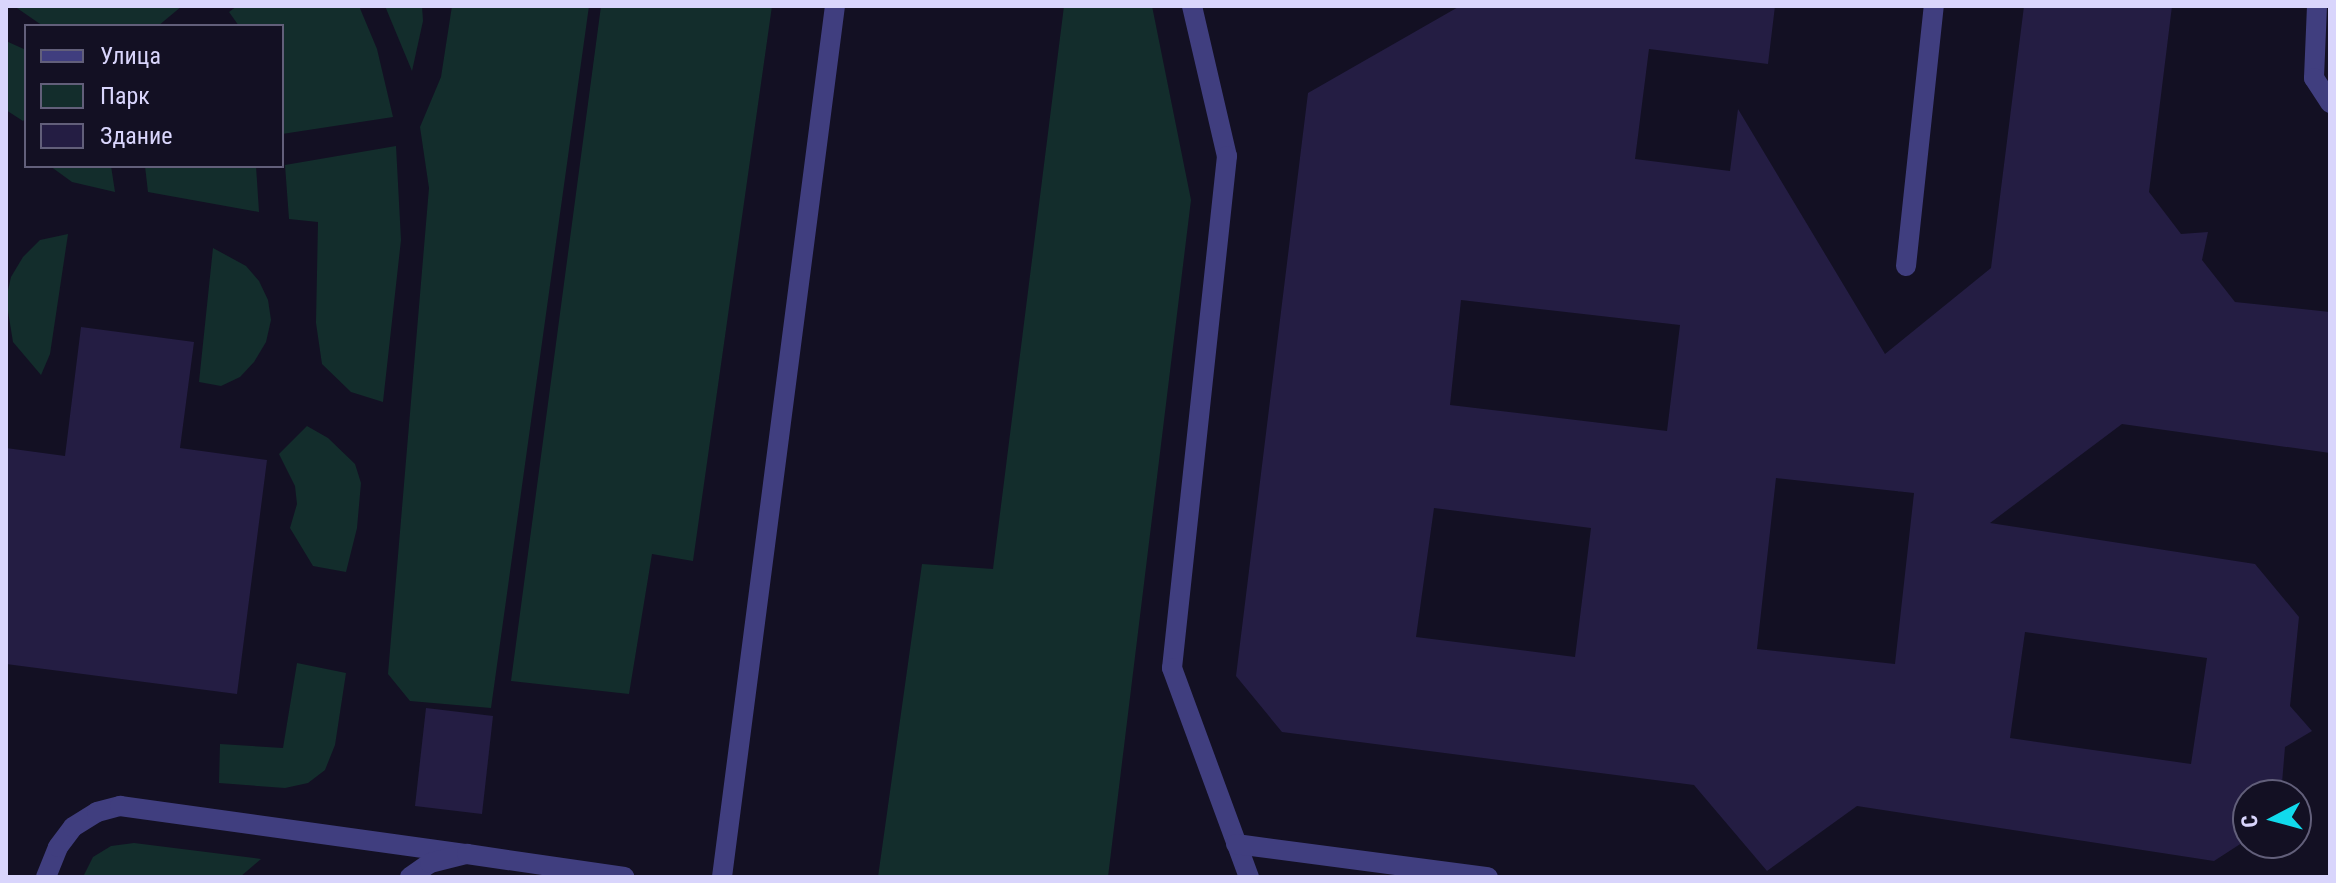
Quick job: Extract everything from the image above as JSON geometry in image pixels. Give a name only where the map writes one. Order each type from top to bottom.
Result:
[{"type":"street","points":[[722,877],[835,6]]},
{"type":"street","points":[[1192,6],[1227,156],[1172,668],[1249,877]]},
{"type":"street","points":[[1906,266],[1934,6]]},
{"type":"street","points":[[2317,6],[2314,78],[2330,103]]},
{"type":"street","points":[[46,877],[58,847],[73,827],[97,812],[120,806],[624,877]]},
{"type":"street","points":[[1236,844],[1488,877]]},
{"type":"street","points":[[410,877],[430,863],[467,854]]},
{"type":"green space","points":[[14,6],[182,6],[160,24],[40,24]]},
{"type":"green space","points":[[237,6],[359,6],[377,49],[393,117],[284,134],[284,24],[238,24],[229,12]]},
{"type":"green space","points":[[385,6],[422,6],[423,21],[412,71]]},
{"type":"green space","points":[[452,6],[589,6],[491,708],[410,701],[388,674],[429,188],[420,127],[441,77]]},
{"type":"green space","points":[[601,6],[772,6],[693,561],[652,554],[629,694],[511,681]]},
{"type":"green space","points":[[1064,6],[1152,6],[1191,200],[1108,877],[878,877],[922,564],[993,569]]},
{"type":"green space","points":[[6,41],[24,49],[24,120],[6,110]]},
{"type":"green space","points":[[396,146],[401,240],[383,402],[351,392],[322,364],[316,323],[318,222],[289,219],[285,165]]},
{"type":"green space","points":[[53,168],[111,168],[115,192],[72,182]]},
{"type":"green space","points":[[145,168],[256,168],[259,212],[148,192]]},
{"type":"green space","points":[[68,234],[50,354],[41,375],[13,342],[6,299],[11,277],[23,257],[40,240]]},
{"type":"green space","points":[[213,248],[246,266],[259,281],[268,300],[271,320],[266,342],[254,362],[240,377],[221,386],[199,382]]},
{"type":"green space","points":[[307,426],[328,438],[355,464],[361,483],[357,528],[346,572],[313,566],[290,528],[297,504],[295,486],[279,454]]},
{"type":"green space","points":[[297,663],[346,673],[335,745],[325,770],[308,783],[285,788],[219,783],[220,744],[283,748]]},
{"type":"green space","points":[[134,843],[261,859],[240,877],[83,877],[93,857],[111,846]]},
{"type":"building","points":[[1460,6],[1775,6],[1768,64],[1649,49],[1635,159],[1730,171],[1738,109],[1885,354],[1991,268],[2024,6],[2172,6],[2149,192],[2181,234],[2208,232],[2202,260],[2235,302],[2330,312],[2330,453],[2122,424],[1990,523],[2255,564],[2299,617],[2290,706],[2312,731],[2285,747],[2282,779],[2232,779],[2232,849],[2214,861],[1857,806],[1767,871],[1694,785],[1282,732],[1236,676],[1308,93]],"holes":[[[1461,300],[1680,325],[1667,431],[1450,405]],[[1776,478],[1914,493],[1895,664],[1757,649]],[[1434,508],[1591,528],[1575,657],[1416,637]],[[2025,632],[2207,658],[2191,764],[2010,738]]]},
{"type":"building","points":[[81,327],[194,342],[180,448],[267,460],[237,694],[6,664],[6,448],[65,456]]},
{"type":"building","points":[[426,708],[493,716],[482,814],[415,806]]}]
